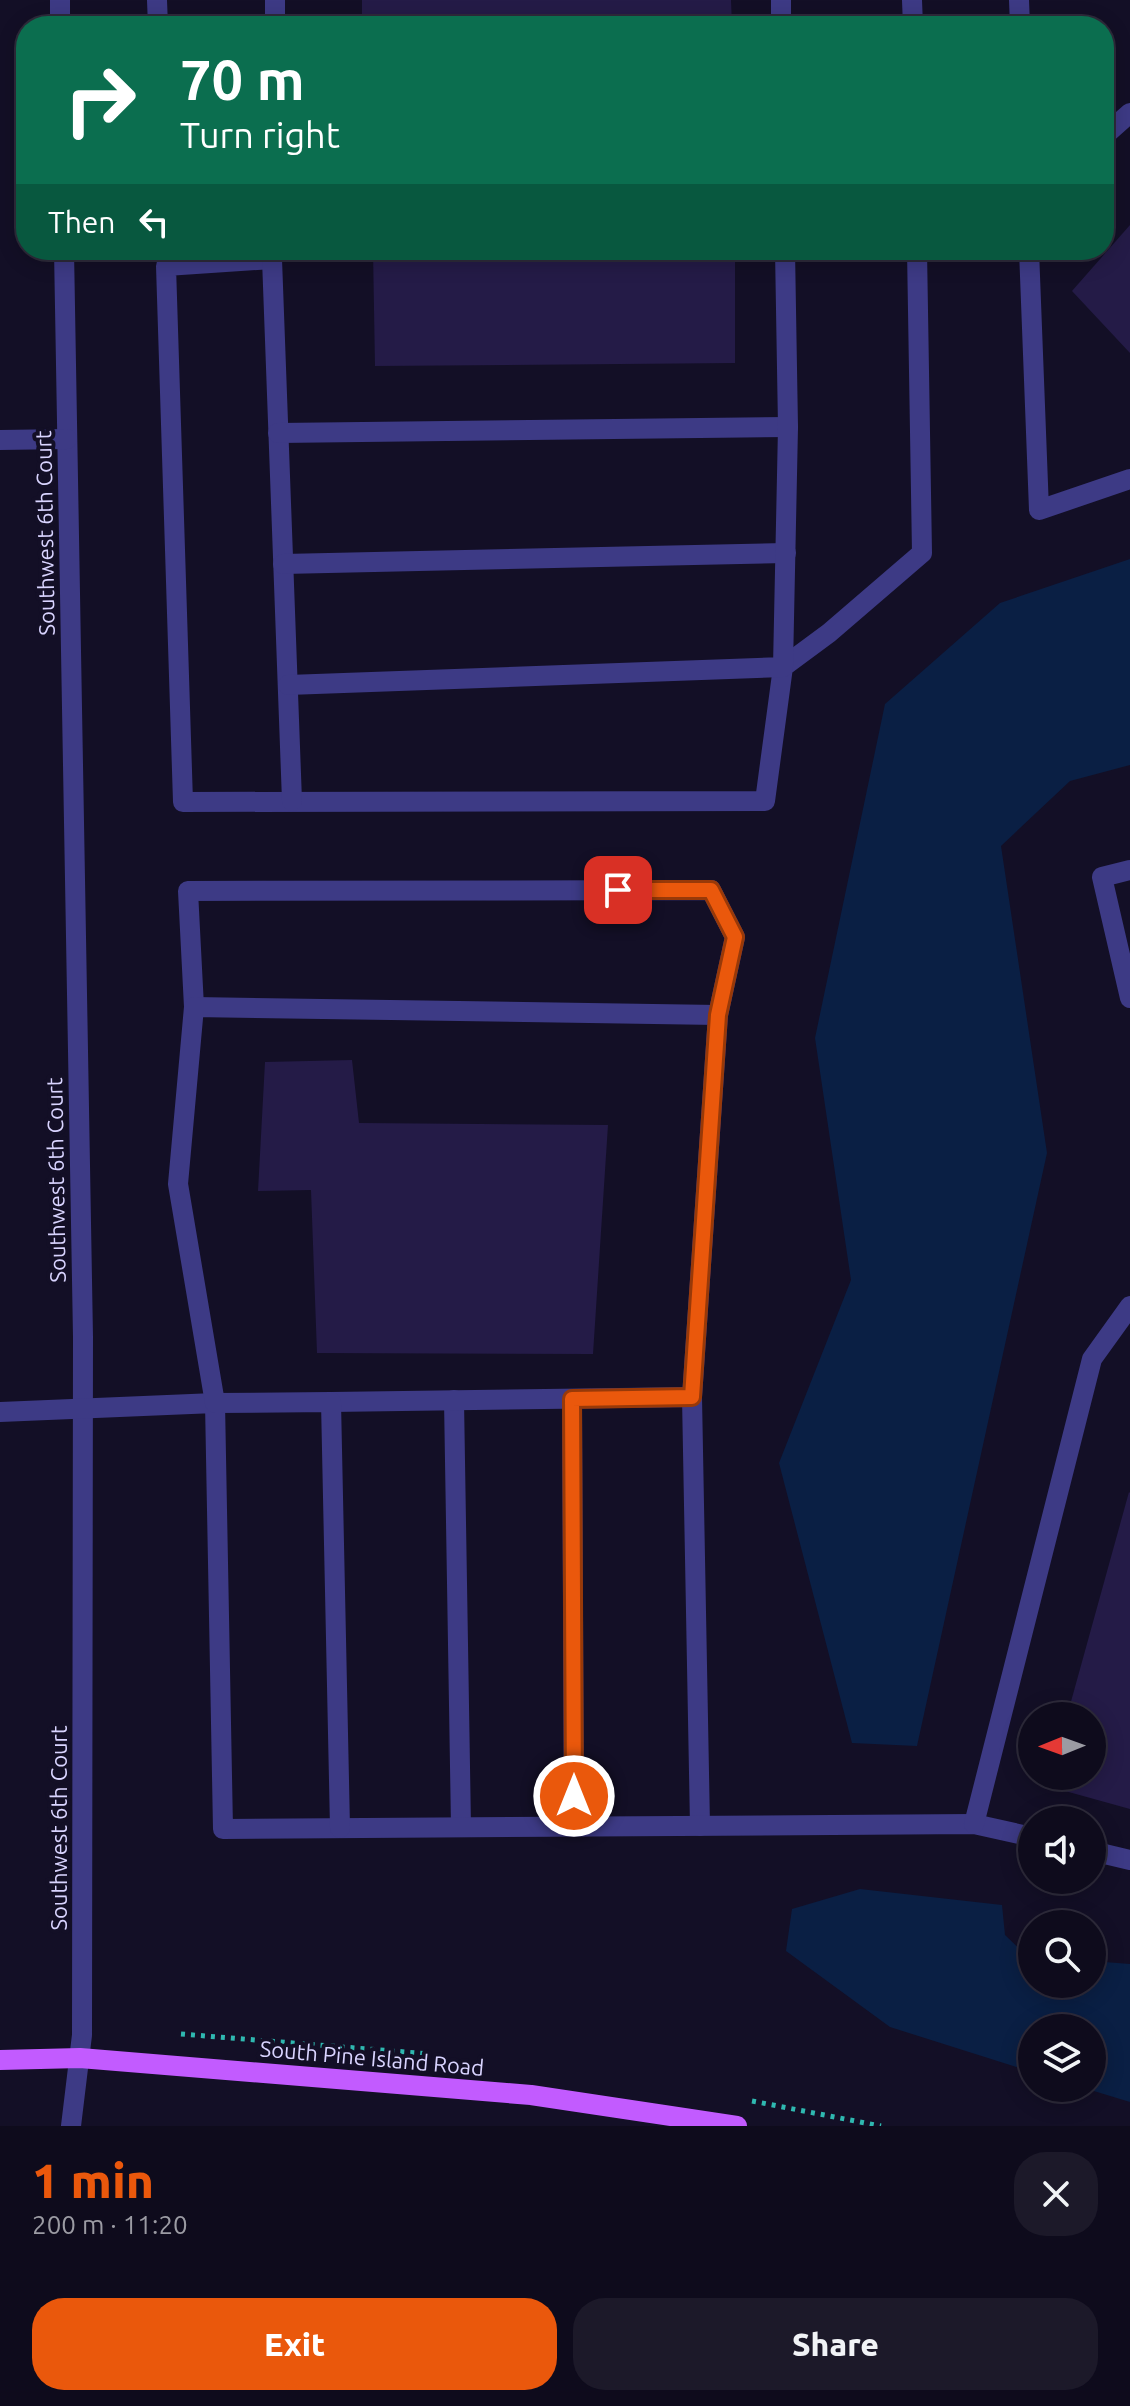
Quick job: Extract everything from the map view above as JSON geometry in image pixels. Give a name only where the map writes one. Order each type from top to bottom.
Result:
[{"type":"main road","name":"South Pine Island Road","points":[[0,2060],[80,2058],[531,2095],[737,2126]]},
{"type":"street","points":[[1114,127],[1130,113]]},
{"type":"street","name":"Southwest 6th Court","points":[[64,260],[83,1409],[80,2058],[71,2118]]},
{"type":"street","points":[[224,260],[166,266],[183,802],[765,801],[783,667],[788,427],[785,260]]},
{"type":"street","points":[[272,260],[292,801]]},
{"type":"street","points":[[288,685],[783,667],[829,633],[922,553],[917,260]]},
{"type":"street","points":[[1029,260],[1039,510],[1130,479]]},
{"type":"street","points":[[278,433],[788,427]]},
{"type":"street","points":[[0,440],[67,439]]},
{"type":"street","points":[[283,564],[786,553]]},
{"type":"street","points":[[1130,870],[1102,877],[1130,998]]},
{"type":"street","points":[[700,1826],[692,1397],[718,1015],[735,937],[711,890],[188,891],[194,1007],[178,1184],[215,1403],[223,1829],[574,1826],[700,1826],[974,1824],[1018,1834]]},
{"type":"street","points":[[194,1007],[718,1015]]},
{"type":"street","points":[[974,1824],[1092,1359],[1130,1306]]},
{"type":"street","points":[[0,1412],[215,1403],[692,1397]]},
{"type":"street","points":[[572,1399],[574,1826]]},
{"type":"street","points":[[454,1400],[461,1827]]},
{"type":"street","points":[[331,1402],[340,1828]]},
{"type":"street","points":[[1106,1854],[1130,1860]]},
{"type":"water","points":[[1130,559],[1130,765],[1070,781],[1001,846],[1047,1153],[917,1746],[852,1743],[779,1463],[851,1280],[815,1038],[885,704],[1000,603]]},
{"type":"water","points":[[860,1889],[1002,1905],[1005,1935],[1018,1948],[1018,1998],[1106,1998],[1106,1962],[1130,1964],[1130,2102],[1106,2095],[1106,2014],[1018,2014],[1018,2068],[890,2027],[786,1951],[792,1909]]},
{"type":"building","points":[[362,0],[731,0],[732,16],[362,16]]},
{"type":"building","points":[[1130,225],[1130,353],[1072,291],[1099,260],[1114,260],[1114,243]]},
{"type":"building","points":[[373,260],[735,260],[735,363],[375,366]]},
{"type":"building","points":[[352,1060],[359,1123],[608,1125],[593,1354],[317,1353],[311,1190],[258,1191],[265,1062]]},
{"type":"building","points":[[1129,1492],[1130,1809],[1061,1790],[1106,1790],[1106,1702],[1071,1702]]},
{"type":"route","points":[[574,1796],[572,1399],[692,1397],[718,1015],[735,937],[711,890],[618,890]]}]
